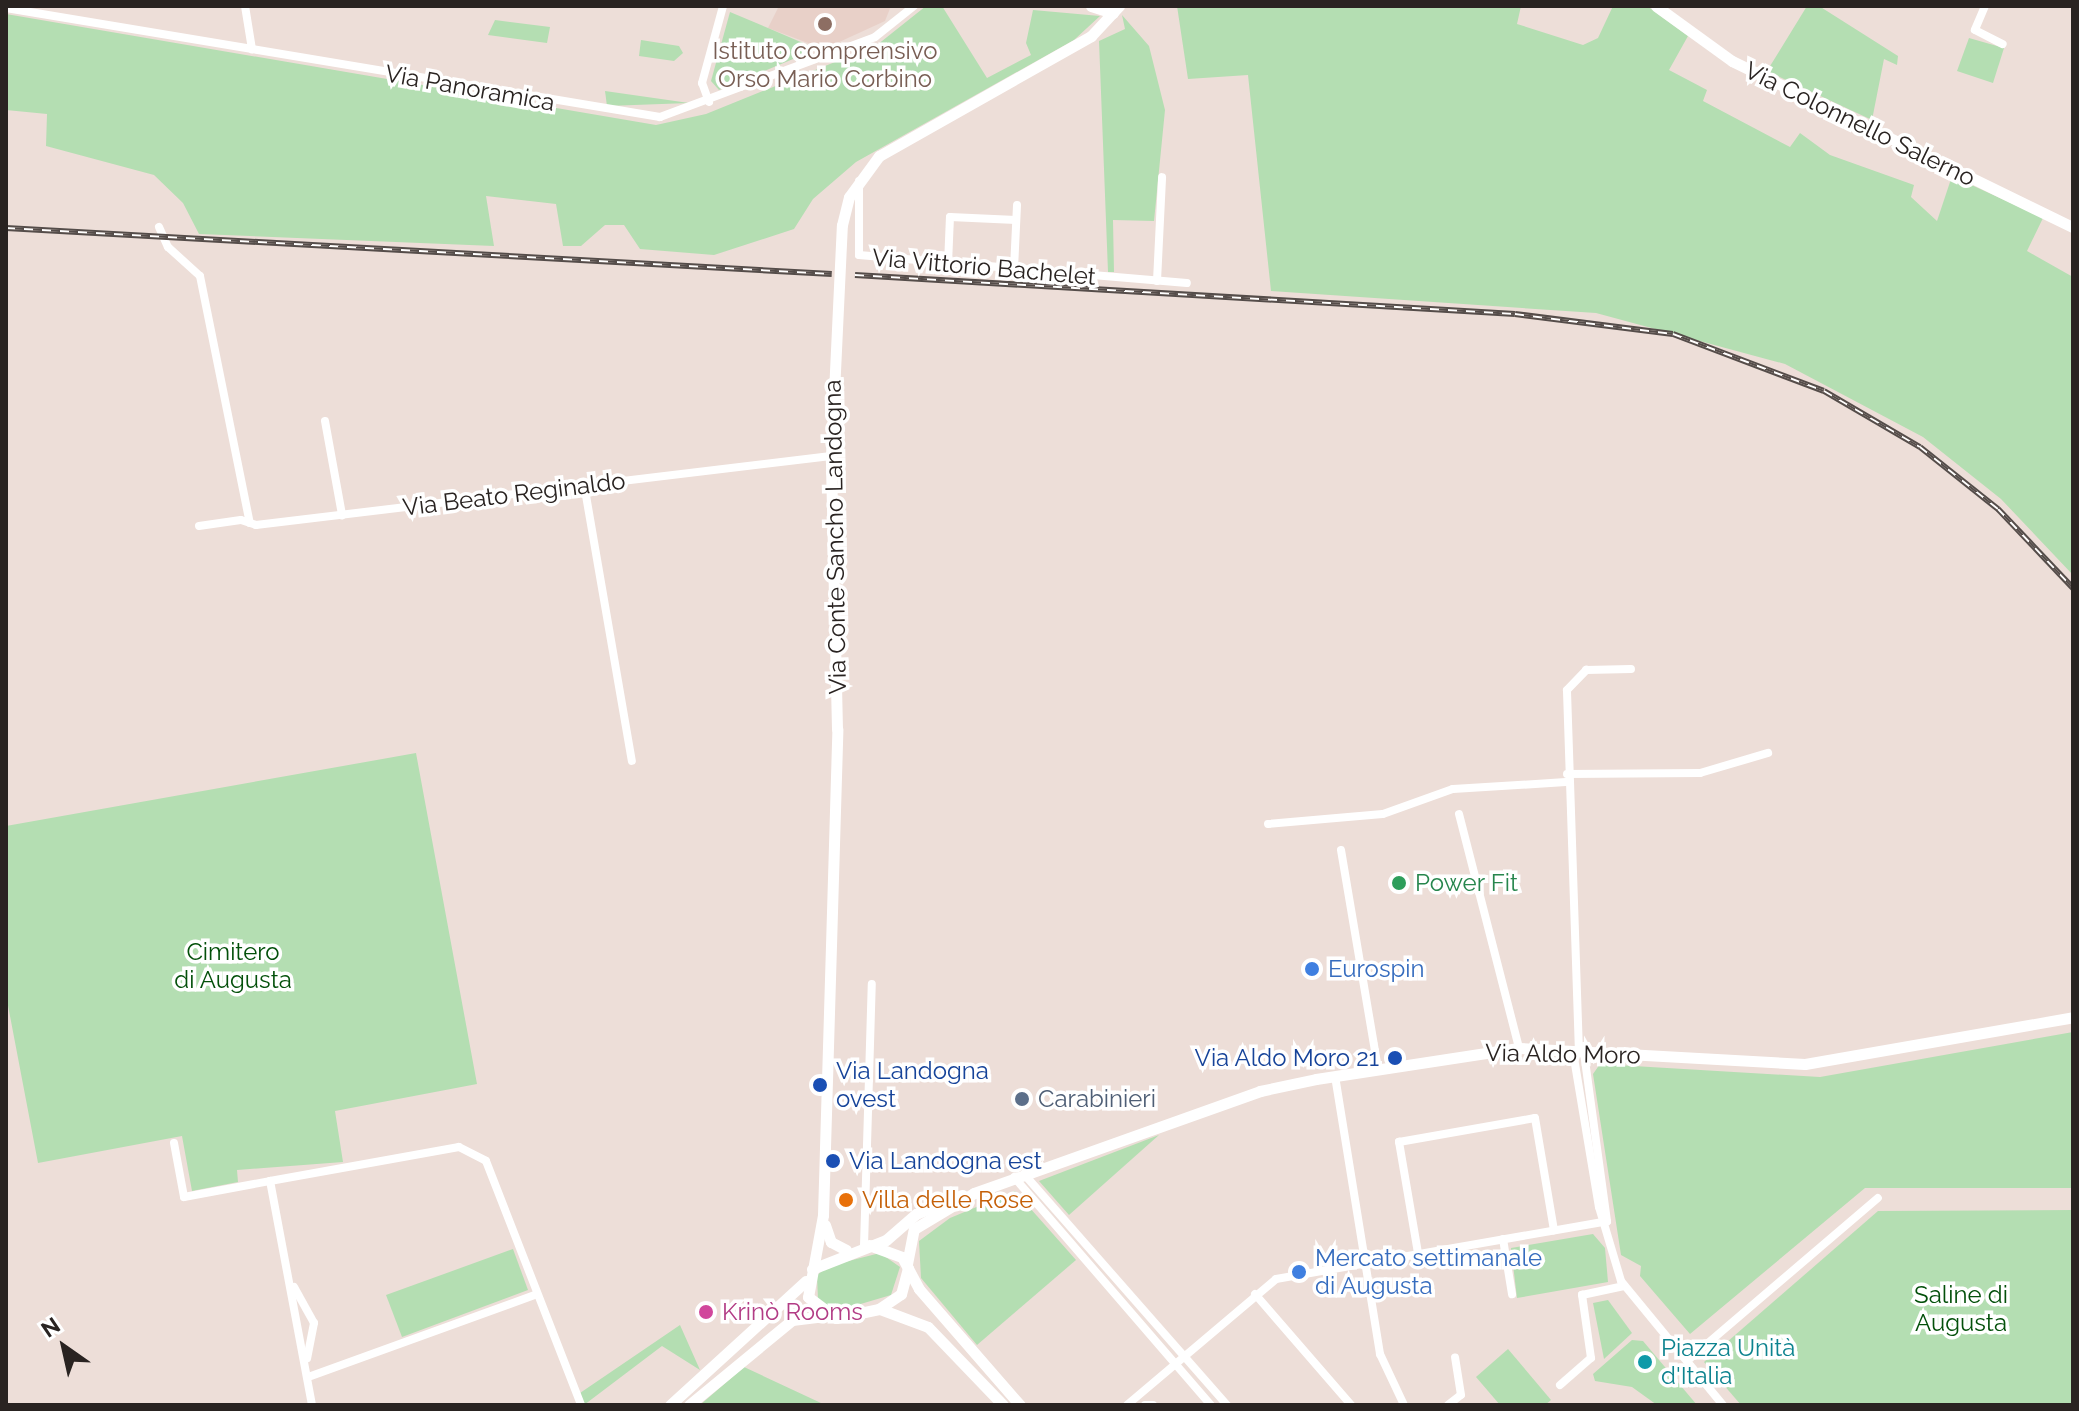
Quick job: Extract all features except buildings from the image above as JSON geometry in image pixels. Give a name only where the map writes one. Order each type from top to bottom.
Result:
[{"type":"main road","points":[[1091,6],[1116,10]]},
{"type":"main road","name":"Via Colonnello Salerno","points":[[1656,6],[1732,61],[2073,227]]},
{"type":"main road","name":"Via Conte Sancho Landogna","points":[[808,1275],[823,1215],[837,729],[831,456],[842,225],[858,181],[901,141],[1091,36],[1116,10]]},
{"type":"main road","name":"Via Aldo Moro","points":[[974,1193],[1260,1091],[1378,1068],[1519,1048],[1805,1064],[2073,1017]]},
{"type":"main road","points":[[670,1405],[808,1275],[846,1250],[866,1245],[947,1199],[974,1193]]},
{"type":"main road","points":[[689,1405],[792,1320],[879,1309],[901,1294],[914,1229],[974,1193]]},
{"type":"main road","points":[[823,1215],[826,1236],[846,1250]]},
{"type":"main road","points":[[866,1245],[888,1247],[908,1266],[919,1289],[1020,1405]]},
{"type":"main road","points":[[808,1275],[811,1304],[825,1316]]},
{"type":"main road","points":[[879,1309],[928,1327],[1003,1405]]},
{"type":"street","points":[[245,6],[252,49]]},
{"type":"street","points":[[709,102],[702,83],[723,6]]},
{"type":"street","name":"Via Panoramica","points":[[6,8],[602,112],[660,117],[709,102],[875,37],[914,6]]},
{"type":"street","points":[[1985,6],[1975,30],[2003,44]]},
{"type":"street","points":[[1157,281],[1162,177]]},
{"type":"street","name":"Via Vittorio Bachelet","points":[[858,181],[864,190],[859,255],[1187,283]]},
{"type":"street","points":[[1014,269],[1017,205]]},
{"type":"street","points":[[948,264],[950,217],[1016,220]]},
{"type":"street","points":[[159,227],[168,247],[200,276],[250,523]]},
{"type":"street","points":[[325,421],[342,515]]},
{"type":"street","name":"Via Beato Reginaldo","points":[[199,526],[342,515],[831,456]]},
{"type":"street","points":[[584,484],[632,761]]},
{"type":"street","points":[[1631,669],[1586,670],[1570,681],[1566,778],[1579,1053],[1607,1221],[1624,1286],[1723,1405]]},
{"type":"street","points":[[1268,824],[1383,814],[1453,789],[1566,778],[1700,773],[1768,753]]},
{"type":"street","points":[[1459,814],[1519,1048]]},
{"type":"street","points":[[1341,850],[1378,1068]]},
{"type":"street","points":[[866,1245],[872,984]]},
{"type":"street","points":[[1335,1076],[1380,1354],[1404,1405]]},
{"type":"street","points":[[1418,1253],[1399,1142],[1535,1118],[1554,1230]]},
{"type":"street","points":[[174,1143],[184,1197],[448,1148],[474,1151],[486,1161],[581,1405]]},
{"type":"street","points":[[1019,1176],[1227,1405]]},
{"type":"street","points":[[1019,1176],[1211,1405]]},
{"type":"street","points":[[272,1181],[294,1290],[314,1323],[307,1346],[314,1405]]},
{"type":"street","points":[[272,1181],[314,1405]]},
{"type":"street","points":[[1687,1361],[1878,1198]]},
{"type":"street","points":[[1127,1405],[1255,1294],[1292,1274],[1607,1221]]},
{"type":"street","points":[[1503,1239],[1512,1294]]},
{"type":"street","points":[[1560,1385],[1591,1358],[1582,1295],[1624,1286]]},
{"type":"street","points":[[311,1376],[537,1294]]},
{"type":"street","points":[[1255,1294],[1351,1405]]},
{"type":"street","points":[[1448,1405],[1461,1395],[1455,1357]]},
{"type":"street","points":[[1145,1405],[1153,1405]]},
{"type":"shaded area","name":"Istituto comprensivo Orso Mario Corbino","points":[[779,6],[891,6],[885,21],[824,49],[768,28]]},
{"type":"green space","points":[[926,6],[942,6],[987,78],[1031,55],[1026,43],[1033,10],[1100,16],[1074,40],[856,162],[813,199],[794,229],[714,255],[640,249],[624,225],[605,225],[581,246],[563,246],[556,204],[486,196],[494,246],[199,234],[183,203],[154,175],[46,146],[47,114],[6,110],[6,14],[656,125],[706,114],[877,45]]},
{"type":"green space","points":[[1177,6],[1521,6],[1517,24],[1583,45],[1598,38],[1613,6],[1647,6],[1688,36],[1669,70],[1707,90],[1703,101],[1790,147],[1800,133],[1830,155],[1914,185],[1911,197],[1937,221],[1952,176],[2043,218],[2027,251],[2073,277],[2073,575],[2001,499],[1923,437],[1785,364],[1596,313],[1271,291],[1248,75],[1188,79]]},
{"type":"green space","points":[[1807,6],[1819,6],[1898,56],[1897,65],[1884,59],[1872,120],[1767,71]]},
{"type":"green space","points":[[730,12],[817,49],[719,90],[711,81]]},
{"type":"green space","points":[[1122,15],[1149,46],[1165,110],[1154,221],[1113,220],[1114,272],[1108,272],[1099,41],[1125,29]]},
{"type":"green space","points":[[495,20],[550,27],[547,43],[488,35]]},
{"type":"green space","points":[[1969,38],[2004,48],[1993,83],[1957,71]]},
{"type":"green space","points":[[641,40],[679,46],[683,53],[674,61],[639,56]]},
{"type":"green space","points":[[605,91],[689,103],[607,106]]},
{"type":"green space","name":"Cimitero di Augusta","points":[[416,753],[477,1084],[335,1111],[343,1162],[237,1170],[238,1182],[192,1191],[182,1136],[38,1163],[6,995],[6,826]]},
{"type":"green space","points":[[2073,1032],[2073,1188],[1865,1188],[1690,1334],[1640,1276],[1641,1266],[1621,1255],[1593,1074],[1600,1064],[1820,1077]]},
{"type":"green space","points":[[1159,1135],[1069,1215],[1039,1181]]},
{"type":"green space","points":[[1015,1191],[1076,1260],[977,1345],[921,1278],[919,1241],[950,1218]]},
{"type":"green space","name":"Saline di Augusta","points":[[2073,1210],[2073,1405],[1741,1405],[1704,1362],[1878,1211]]},
{"type":"green space","points":[[1593,1234],[1605,1248],[1608,1282],[1517,1298],[1511,1248]]},
{"type":"green space","points":[[513,1249],[528,1290],[402,1337],[386,1295]]},
{"type":"green space","points":[[880,1253],[900,1267],[891,1295],[837,1311],[818,1300],[817,1275],[829,1266]]},
{"type":"green space","points":[[1608,1300],[1632,1333],[1604,1359],[1593,1303]]},
{"type":"green space","points":[[680,1325],[700,1370],[662,1346],[584,1405],[580,1393]]},
{"type":"green space","points":[[1632,1340],[1643,1341],[1697,1405],[1657,1405],[1632,1387],[1595,1381],[1593,1374]]},
{"type":"green space","points":[[1508,1349],[1551,1400],[1545,1405],[1500,1405],[1476,1377]]},
{"type":"green space","points":[[744,1367],[821,1403],[836,1405],[700,1405]]},
{"type":"railway","points":[[6,228],[832,274]]},
{"type":"railway","points":[[855,275],[1515,314],[1673,334],[1824,391],[1920,447],[1998,509],[2073,588]]},
{"type":"place","name":"Istituto comprensivo Orso Mario Corbino","points":[[825,24]]},
{"type":"place","name":"Power Fit","points":[[1399,883]]},
{"type":"place","name":"Eurospin","points":[[1312,969]]},
{"type":"place","name":"Via Aldo Moro 21","points":[[1395,1058]]},
{"type":"place","name":"Via Landogna ovest","points":[[820,1085]]},
{"type":"place","name":"Carabinieri","points":[[1022,1099]]},
{"type":"place","name":"Via Landogna est","points":[[833,1161]]},
{"type":"place","name":"Villa delle Rose","points":[[846,1200]]},
{"type":"place","name":"Mercato settimanale di Augusta","points":[[1299,1272]]},
{"type":"place","name":"Krinò Rooms","points":[[706,1312]]},
{"type":"place","name":"Piazza Unità d'Italia","points":[[1645,1362]]}]
